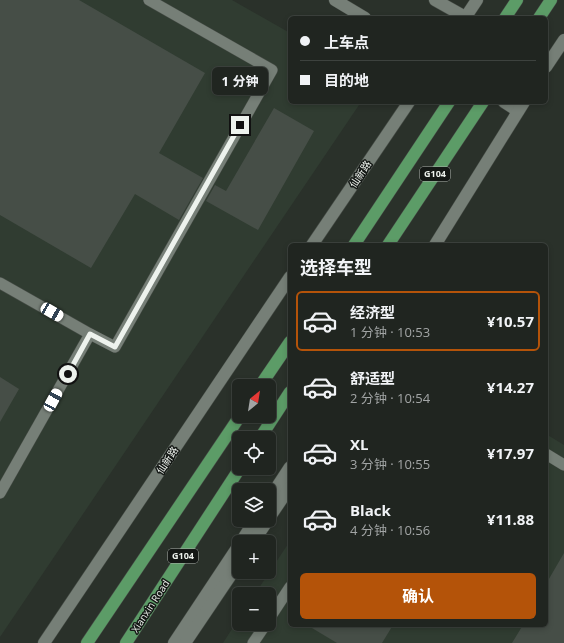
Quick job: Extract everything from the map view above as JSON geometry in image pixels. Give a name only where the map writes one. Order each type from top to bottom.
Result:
[{"type":"main road","points":[[335,0],[362,16]]},
{"type":"main road","points":[[435,0],[463,16]]},
{"type":"main road","points":[[467,16],[477,0]]},
{"type":"main road","points":[[506,16],[517,0]]},
{"type":"main road","points":[[540,16],[551,0]]},
{"type":"main road","points":[[548,63],[564,40]]},
{"type":"main road","name":"仙新路","points":[[313,243],[408,104]]},
{"type":"main road","points":[[355,243],[448,104]]},
{"type":"main road","name":"G104","points":[[389,243],[482,104]]},
{"type":"main road","points":[[436,243],[521,106]]},
{"type":"main road","name":"仙新路","points":[[44,643],[288,280]]},
{"type":"main road","points":[[265,379],[288,345]]},
{"type":"main road","points":[[265,431],[288,395]]},
{"type":"main road","points":[[87,643],[235,423]]},
{"type":"main road","points":[[276,488],[288,470]]},
{"type":"main road","name":"Xianxin Road","points":[[126,643],[235,475]]},
{"type":"main road","points":[[276,507],[288,490]]},
{"type":"main road","points":[[174,643],[232,556]]},
{"type":"main road","points":[[185,643],[232,572]]},
{"type":"lane","points":[[0,282],[115,347],[272,70],[149,0]]},
{"type":"lane","points":[[0,493],[90,334]]},
{"type":"lane","points":[[548,455],[564,465]]},
{"type":"lane","points":[[276,608],[288,590]]},
{"type":"lane","points":[[253,643],[261,631]]},
{"type":"shaded area","points":[[0,0],[232,0],[288,32],[288,104],[360,104],[0,637]]},
{"type":"shaded area","points":[[548,435],[564,445],[564,643],[223,643],[232,629],[232,631],[276,631],[276,587],[260,587],[265,579],[276,579],[276,562],[288,544],[288,627],[548,627]]},
{"type":"building","points":[[0,0],[79,0],[205,73],[159,153],[203,178],[179,220],[135,194],[91,268],[0,215]]},
{"type":"building","points":[[274,108],[314,131],[258,230],[206,201],[215,185],[226,191]]},
{"type":"building","points":[[0,377],[19,389],[0,422]]},
{"type":"building","points":[[564,553],[564,643],[512,643],[522,627],[548,627],[548,581]]},
{"type":"building","points":[[310,627],[392,627],[382,643],[337,643]]},
{"type":"route","points":[[68,374],[90,334],[115,347],[240,125]]}]
